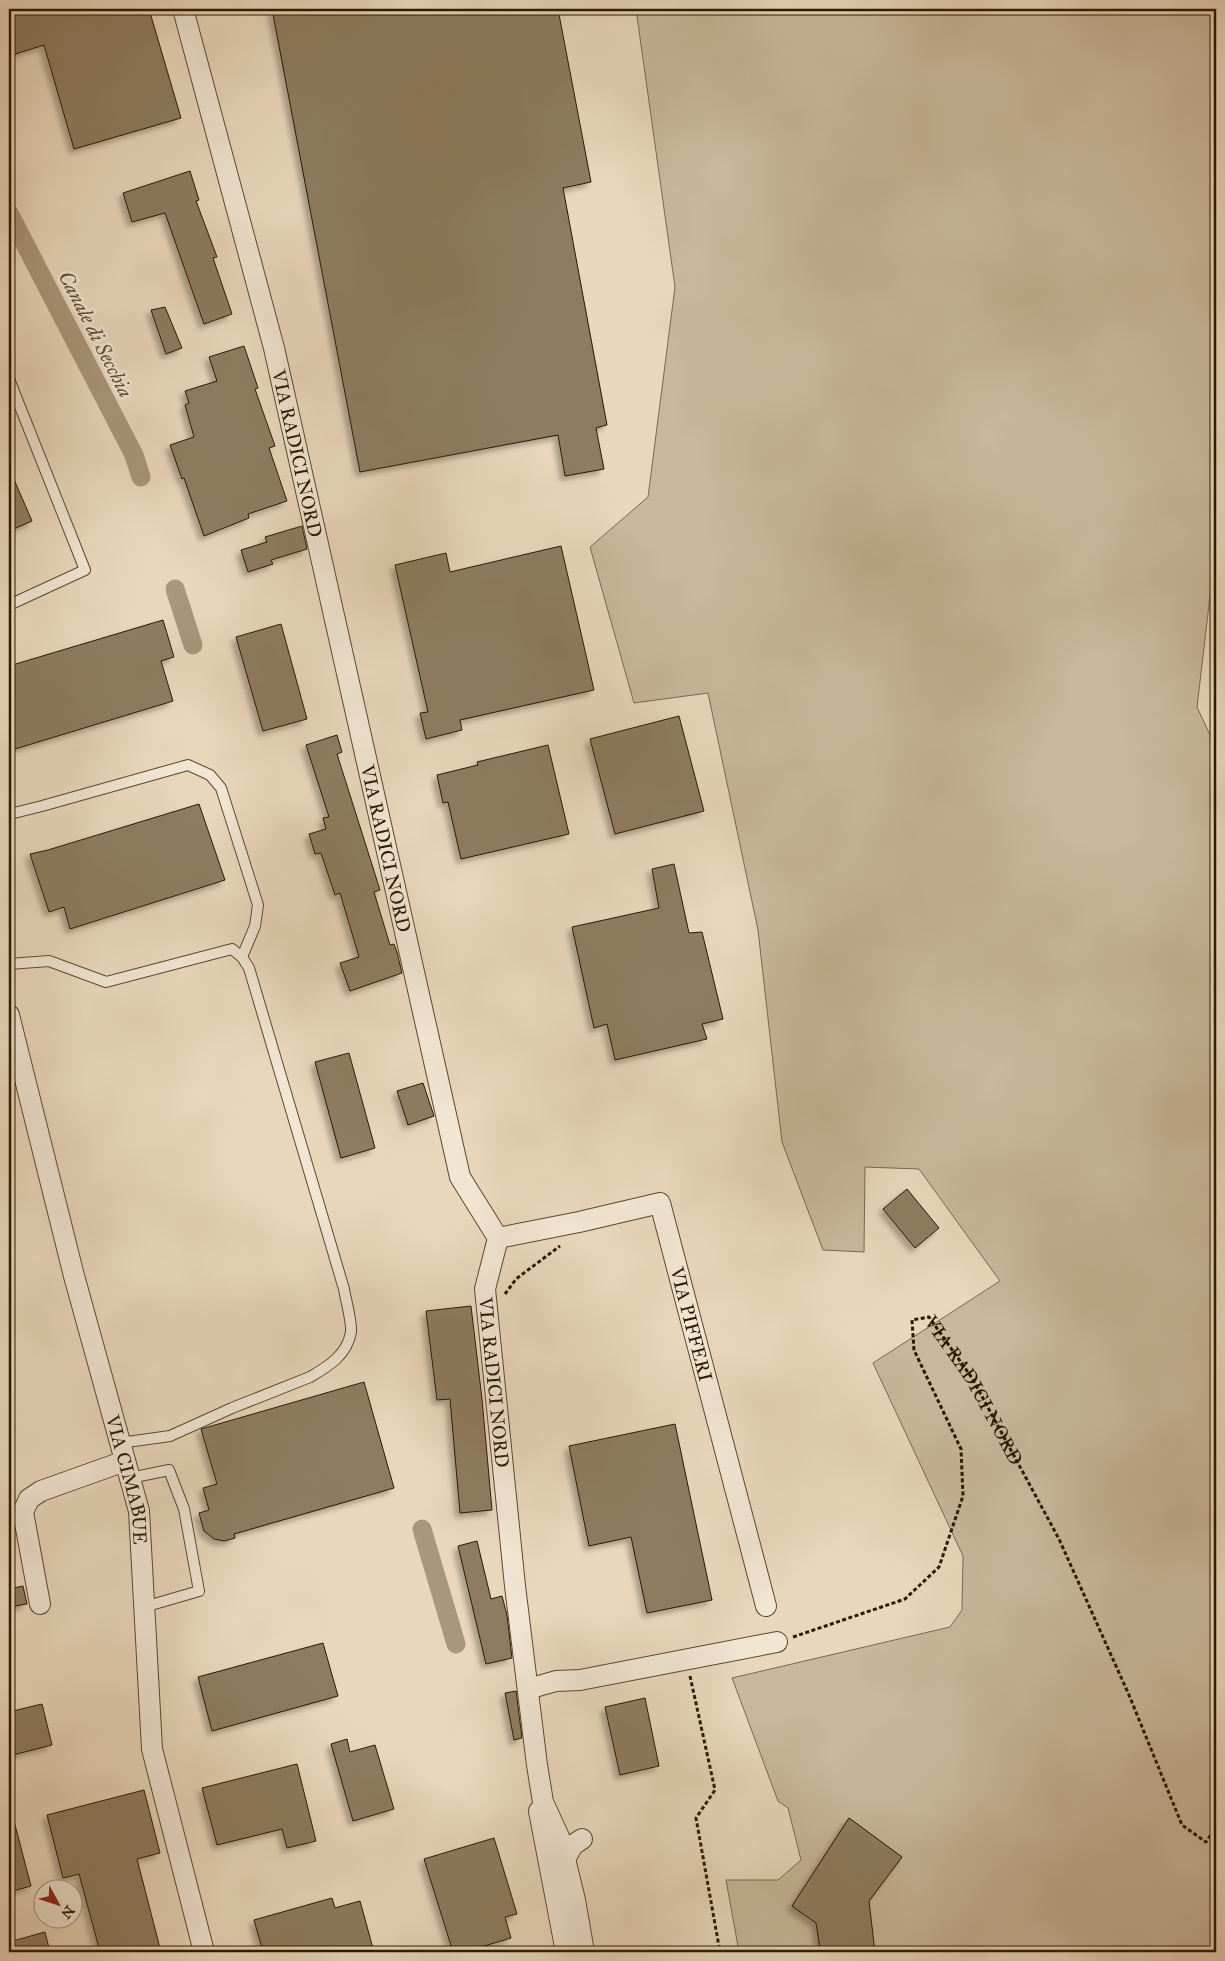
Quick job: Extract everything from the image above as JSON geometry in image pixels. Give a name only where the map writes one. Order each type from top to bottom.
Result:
[{"type":"street","name":"VIA RADICI NORD","points":[[183,9],[274,348],[460,1177],[498,1238],[485,1289],[537,1765],[543,1802],[554,1825],[565,1859],[575,1900],[584,1952]]},
{"type":"street","name":"VIA CIMABUE","points":[[9,1015],[74,1276],[139,1511],[152,1748],[204,1952]]},
{"type":"street","name":"VIA PIFFERI","points":[[498,1238],[660,1203],[766,1606]]},
{"type":"street","points":[[40,1604],[23,1512],[29,1499],[40,1491],[125,1461]]},
{"type":"street","points":[[528,1689],[556,1681],[580,1680],[777,1642]]},
{"type":"street","name":"VIA RADICI NORD","points":[[543,1802],[539,1812],[566,1952]]},
{"type":"street","points":[[553,1887],[573,1845],[582,1839],[572,1838],[554,1825]]},
{"type":"lane","points":[[9,379],[85,570],[9,605]]},
{"type":"lane","points":[[9,812],[14,813],[42,806],[188,765],[210,775],[221,788],[258,905],[255,926],[242,957]]},
{"type":"lane","points":[[9,964],[49,961],[106,982],[232,950],[242,957],[249,968],[344,1289],[351,1331],[343,1352],[333,1363],[310,1377],[232,1408],[170,1436],[125,1461]]},
{"type":"lane","points":[[125,1461],[169,1470],[184,1509],[199,1591],[144,1607]]},
{"type":"path","points":[[501,1301],[516,1279],[562,1244],[560,1226]]},
{"type":"path","name":"VIA RADICI NORD","points":[[777,1642],[905,1599],[939,1567],[963,1496],[961,1449],[914,1350],[912,1320],[929,1317],[972,1378],[1059,1539],[1129,1695],[1182,1825],[1206,1842],[1216,1827]]},
{"type":"path","points":[[686,1660],[715,1790],[696,1818],[720,1952]]},
{"type":"shaded area","points":[[636,9],[1216,9],[1216,575],[1212,579],[1197,707],[1216,748],[1216,1952],[877,1952],[871,1948],[861,1912],[902,1857],[849,1818],[792,1906],[820,1925],[817,1928],[820,1948],[825,1952],[739,1952],[726,1880],[778,1880],[801,1860],[788,1808],[778,1801],[732,1678],[950,1627],[962,1610],[963,1556],[873,1363],[1000,1281],[919,1169],[865,1167],[864,1252],[823,1250],[782,1142],[758,930],[708,693],[634,703],[590,547],[648,497],[675,287]]},
{"type":"building","points":[[9,9],[149,9],[181,118],[74,149],[44,45],[9,56]]},
{"type":"building","points":[[272,9],[558,9],[591,182],[563,188],[607,425],[596,428],[604,469],[565,476],[558,435],[360,472]]},
{"type":"building","points":[[190,171],[199,200],[196,201],[217,257],[213,258],[232,314],[204,324],[165,213],[132,222],[123,193]]},
{"type":"building","points":[[165,307],[182,348],[166,354],[151,310]]},
{"type":"building","points":[[244,346],[258,388],[255,389],[275,446],[269,448],[287,501],[248,514],[249,518],[204,536],[184,478],[182,479],[170,445],[194,437],[185,405],[189,403],[185,391],[217,381],[209,357]]},
{"type":"building","points":[[9,468],[32,521],[9,531]]},
{"type":"building","points":[[302,526],[307,549],[271,560],[273,564],[248,572],[241,550],[267,542],[265,537]]},
{"type":"building","points":[[561,546],[594,690],[460,720],[462,730],[426,739],[420,713],[428,712],[395,565],[446,553],[450,572]]},
{"type":"building","points":[[163,620],[174,657],[161,661],[173,701],[15,749],[9,730],[9,666]]},
{"type":"building","points":[[281,624],[307,719],[263,731],[236,637]]},
{"type":"building","points":[[679,716],[704,811],[615,834],[590,739]]},
{"type":"building","points":[[337,735],[342,752],[337,754],[380,890],[374,892],[390,945],[394,944],[402,973],[350,991],[340,963],[359,957],[340,893],[335,895],[321,853],[315,854],[309,834],[326,829],[323,818],[329,817],[306,745]]},
{"type":"building","points":[[548,745],[569,834],[461,859],[448,802],[443,803],[437,775],[478,765],[477,762]]},
{"type":"building","points":[[199,804],[225,880],[70,929],[64,907],[49,912],[30,854]]},
{"type":"building","points":[[674,864],[689,933],[702,932],[723,1019],[702,1024],[707,1039],[615,1060],[607,1024],[594,1028],[572,927],[659,908],[652,869]]},
{"type":"building","points":[[349,1053],[375,1148],[341,1158],[315,1062]]},
{"type":"building","points":[[423,1083],[434,1116],[408,1125],[397,1091]]},
{"type":"building","points":[[907,1189],[939,1228],[915,1248],[883,1209]]},
{"type":"building","points":[[471,1306],[492,1510],[460,1513],[450,1399],[437,1400],[426,1311]]},
{"type":"building","points":[[364,1382],[394,1488],[234,1534],[235,1538],[224,1541],[214,1539],[204,1531],[199,1513],[209,1510],[203,1488],[217,1484],[201,1429]]},
{"type":"building","points":[[675,1424],[712,1600],[647,1613],[631,1537],[589,1546],[569,1446]]},
{"type":"building","points":[[477,1541],[491,1599],[502,1596],[507,1615],[512,1658],[486,1664],[458,1546]]},
{"type":"building","points":[[23,1586],[27,1604],[9,1607],[9,1589]]},
{"type":"building","points":[[323,1643],[338,1696],[212,1731],[198,1677]]},
{"type":"building","points":[[516,1691],[522,1738],[514,1740],[505,1693]]},
{"type":"building","points":[[645,1698],[659,1766],[620,1775],[605,1707]]},
{"type":"building","points":[[42,1704],[52,1745],[9,1756],[9,1712]]},
{"type":"building","points":[[347,1739],[350,1752],[375,1745],[394,1809],[353,1821],[331,1744]]},
{"type":"building","points":[[297,1764],[316,1841],[287,1848],[282,1829],[217,1845],[202,1788]]},
{"type":"building","points":[[144,1790],[160,1853],[137,1859],[161,1952],[100,1952],[82,1885],[82,1878],[80,1878],[79,1874],[63,1878],[47,1815]]},
{"type":"building","points":[[849,1818],[902,1857],[869,1901],[875,1952],[825,1952],[820,1948],[816,1923],[792,1906]]},
{"type":"building","points":[[9,1821],[14,1821],[31,1886],[9,1892]]},
{"type":"building","points":[[494,1838],[517,1914],[505,1917],[511,1938],[464,1952],[453,1952],[424,1859]]},
{"type":"building","points":[[332,1898],[335,1908],[360,1901],[374,1952],[263,1952],[254,1920]]},
{"type":"building","points":[[45,1932],[50,1952],[9,1952],[9,1942]]},
{"type":"waterway","name":"Canale di Secchia","points":[[9,213],[134,455],[141,477]]},
{"type":"waterway","name":"Canale di Secchia","points":[[175,589],[193,645]]},
{"type":"waterway","name":"Canale di Secchia","points":[[422,1529],[456,1644]]}]
